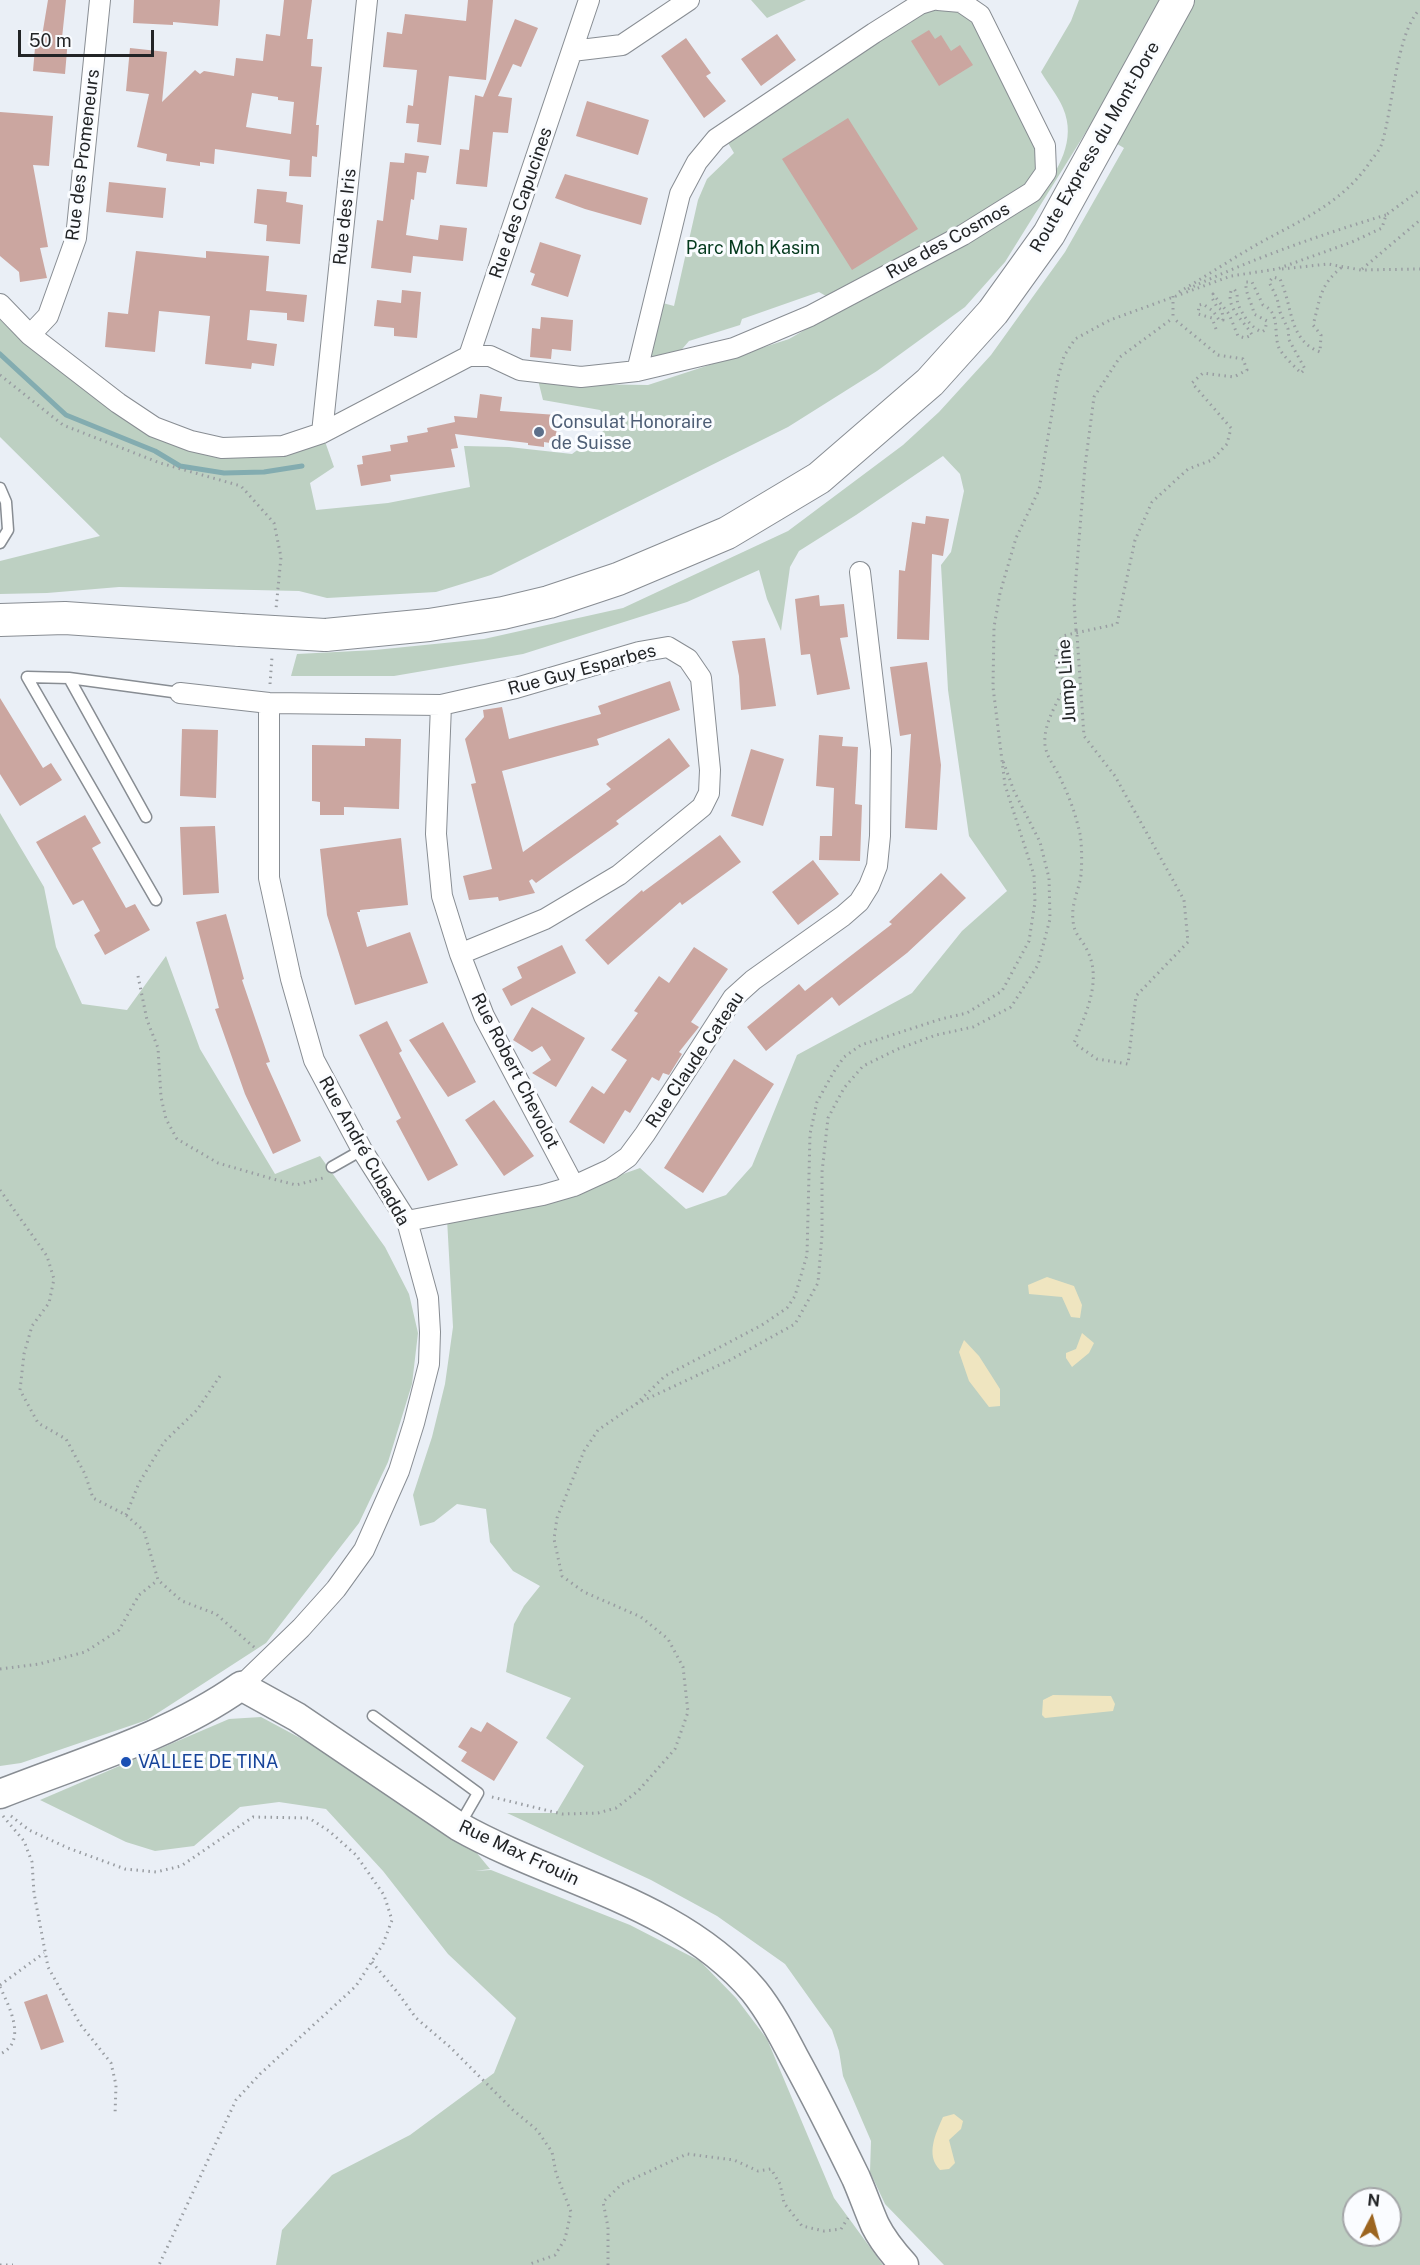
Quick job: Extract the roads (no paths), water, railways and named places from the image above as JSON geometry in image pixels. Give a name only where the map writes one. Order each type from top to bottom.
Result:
[{"type":"main road","name":"Route Express du Mont-Dore","points":[[0,620],[65,618],[325,635],[429,625],[503,614],[549,602],[618,579],[727,532],[819,478],[930,382],[993,312],[1049,234],[1178,0]]},
{"type":"street","name":"Rue des Promeneurs","points":[[30,335],[48,316],[76,238],[100,0]]},
{"type":"street","name":"Rue des Iris","points":[[322,434],[367,0]]},
{"type":"street","name":"Rue des Capucines","points":[[469,356],[589,0]]},
{"type":"street","points":[[572,51],[622,45],[689,0]]},
{"type":"street","points":[[637,371],[681,194],[697,162],[716,139],[874,33],[920,4],[933,0]]},
{"type":"street","name":"Rue des Cosmos","points":[[469,356],[490,356],[520,370],[581,377],[637,371],[734,348],[810,316],[963,235],[1032,192],[1046,172],[1045,147],[1040,136],[980,15],[961,2],[938,0]]},
{"type":"street","points":[[0,304],[30,335],[118,403],[154,427],[190,441],[222,448],[282,446],[322,434],[469,356]]},
{"type":"street","name":"Rue Claude Cateau","points":[[407,1221],[543,1195],[574,1186],[611,1169],[628,1157],[733,998],[753,980],[859,902],[877,866],[880,836],[881,750],[860,572]]},
{"type":"street","name":"Rue Guy Esparbes","points":[[180,693],[269,703],[441,705],[516,688],[639,652],[668,648],[688,659],[701,678],[711,770],[709,793],[702,807],[620,875],[545,919],[460,954]]},
{"type":"street","name":"Rue André Cubadda","points":[[241,1686],[336,1589],[364,1550],[399,1472],[414,1423],[429,1364],[430,1332],[428,1298],[407,1221],[362,1150],[314,1060],[291,979],[269,878],[269,703]]},
{"type":"street","name":"Rue Robert Chevolot","points":[[441,705],[436,834],[442,896],[460,954],[484,1016],[574,1186]]},
{"type":"street","points":[[4,1803],[139,1741],[220,1701],[241,1686]]},
{"type":"street","name":"Rue Max Frouin","points":[[241,1686],[297,1718],[484,1841],[642,1908],[677,1928],[723,1960],[753,1990],[774,2019],[823,2109],[876,2227],[904,2265]]},
{"type":"lane","points":[[0,488],[6,502],[8,531],[0,543]]},
{"type":"lane","points":[[156,900],[27,677],[69,678],[180,693]]},
{"type":"lane","points":[[69,678],[146,817]]},
{"type":"lane","points":[[332,1167],[362,1150]]},
{"type":"lane","points":[[373,1716],[478,1793],[458,1826]]},
{"type":"waterway","points":[[0,354],[66,415],[155,451],[180,466],[224,473],[264,472],[302,466]]},
{"type":"place","name":"Consulat Honoraire de Suisse","points":[[539,432]]},
{"type":"place","name":"VALLEE DE TINA","points":[[126,1762]]},
{"type":"park label","name":"Parc Moh Kasim","points":[[753,248]]}]
